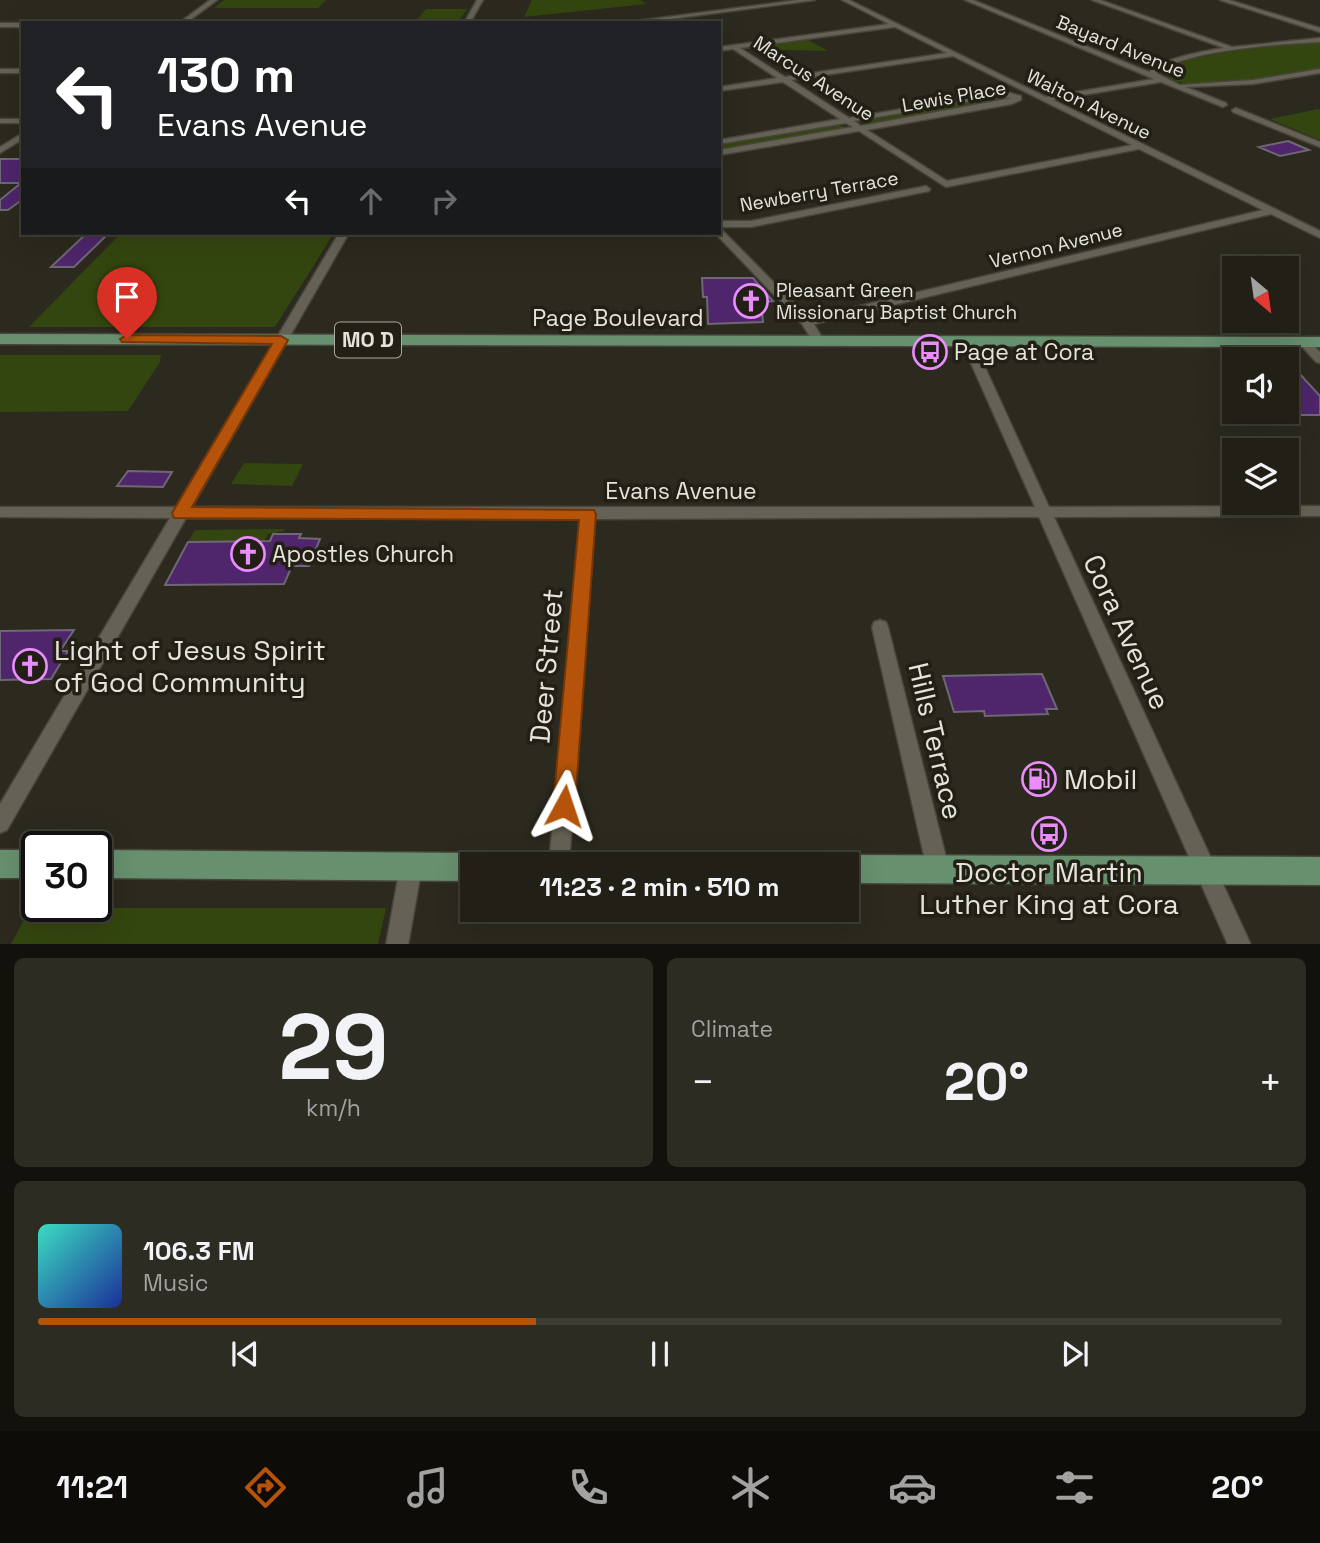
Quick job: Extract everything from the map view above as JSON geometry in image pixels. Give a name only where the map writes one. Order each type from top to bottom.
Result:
[{"type":"main road","name":"Page Boulevard","points":[[0,339],[1312,342]]},
{"type":"main road","points":[[0,863],[21,864]]},
{"type":"main road","points":[[112,864],[460,867]]},
{"type":"main road","points":[[859,869],[1320,871]]},
{"type":"street","points":[[185,21],[214,0]]},
{"type":"street","points":[[468,21],[480,0]]},
{"type":"street","points":[[639,21],[812,0]]},
{"type":"street","name":"Walton Avenue","points":[[845,0],[1320,235]]},
{"type":"street","name":"Bayard Avenue","points":[[968,0],[1223,105]]},
{"type":"street","points":[[1096,0],[1234,49]]},
{"type":"street","points":[[1223,0],[1320,30]]},
{"type":"street","points":[[0,24],[21,25]]},
{"type":"street","points":[[721,49],[896,25]]},
{"type":"street","points":[[1162,80],[1153,71],[1161,67],[1234,49],[1320,40]]},
{"type":"street","name":"Marcus Avenue","points":[[734,47],[946,184],[1140,146]]},
{"type":"street","points":[[721,89],[954,54]]},
{"type":"street","points":[[0,71],[21,71]]},
{"type":"street","points":[[1046,99],[1162,80],[1192,86],[1220,85],[1320,71]]},
{"type":"street","points":[[1304,74],[1320,80]]},
{"type":"street","name":"Lewis Place","points":[[721,142],[996,94],[1018,98],[1012,102],[721,153]]},
{"type":"street","points":[[1236,110],[1320,145]]},
{"type":"street","points":[[0,121],[21,121]]},
{"type":"street","points":[[0,151],[21,136]]},
{"type":"street","name":"Newberry Terrace","points":[[721,224],[751,224],[926,189]]},
{"type":"street","name":"Vernon Avenue","points":[[807,322],[1272,211]]},
{"type":"street","points":[[721,234],[807,322],[818,341]]},
{"type":"street","points":[[0,823],[343,235]]},
{"type":"street","name":"Cora Avenue","points":[[967,341],[1240,944]]},
{"type":"street","points":[[1312,342],[1320,359]]},
{"type":"street","name":"Evans Avenue","points":[[0,512],[588,514],[1320,511]]},
{"type":"street","name":"Deer Street","points":[[560,852],[588,514]]},
{"type":"street","name":"Hills Terrace","points":[[880,626],[938,869]]},
{"type":"street","points":[[397,944],[411,867]]},
{"type":"green space","points":[[224,0],[326,0],[318,8],[214,8]]},
{"type":"green space","points":[[532,0],[640,0],[646,4],[524,17]]},
{"type":"green space","points":[[426,9],[467,9],[459,21],[416,21]]},
{"type":"green space","points":[[808,40],[828,51],[745,49],[745,48]]},
{"type":"green space","points":[[1320,41],[1320,69],[1214,85],[1173,81],[1158,74],[1168,67],[1208,56]]},
{"type":"green space","points":[[997,97],[1013,97],[867,125],[860,121]]},
{"type":"green space","points":[[1318,109],[1320,140],[1270,119]]},
{"type":"green space","points":[[837,124],[846,128],[721,151],[721,144]]},
{"type":"green space","points":[[119,235],[333,235],[275,327],[29,327]]},
{"type":"green space","points":[[0,355],[161,355],[160,362],[128,411],[0,412]]},
{"type":"green space","points":[[244,463],[303,464],[292,486],[231,484]]},
{"type":"green space","points":[[285,529],[268,534],[264,541],[188,542],[195,530]]},
{"type":"green space","points":[[112,908],[386,908],[378,944],[11,944],[23,922],[112,922]]},
{"type":"building","points":[[1288,141],[1309,150],[1280,156],[1259,147]]},
{"type":"building","points":[[0,159],[21,159],[21,183],[0,183]]},
{"type":"building","points":[[21,183],[21,200],[8,210],[0,210],[0,200]]},
{"type":"building","points":[[85,235],[107,235],[74,267],[51,267]]},
{"type":"building","name":"Pleasant Green Missionary Baptist Church","points":[[702,278],[753,278],[773,301],[761,303],[763,322],[708,324],[707,297],[703,297]]},
{"type":"building","points":[[1299,373],[1320,396],[1320,415],[1299,415]]},
{"type":"building","points":[[128,471],[172,472],[163,487],[117,486]]},
{"type":"building","name":"Apostles Church","points":[[273,534],[301,534],[299,538],[320,539],[309,566],[292,566],[284,584],[165,585],[188,542],[270,541]]},
{"type":"building","points":[[74,630],[60,651],[68,651],[51,679],[0,680],[0,631]]},
{"type":"building","points":[[1042,674],[1057,709],[1046,709],[1048,714],[985,716],[984,711],[954,712],[943,676]]},
{"type":"place","name":"Pleasant Green Missionary Baptist Church","points":[[751,301]]},
{"type":"place","name":"Page at Cora","points":[[930,352]]},
{"type":"place","name":"Apostles Church","points":[[248,554]]},
{"type":"place","name":"Light of Jesus Spirit of God Community","points":[[30,666]]},
{"type":"place","name":"Mobil","points":[[1039,779]]},
{"type":"place","name":"Doctor Martin Luther King at Cora","points":[[1049,834]]},
{"type":"route","points":[[127,339],[281,340],[180,513],[588,514],[564,806]]}]
